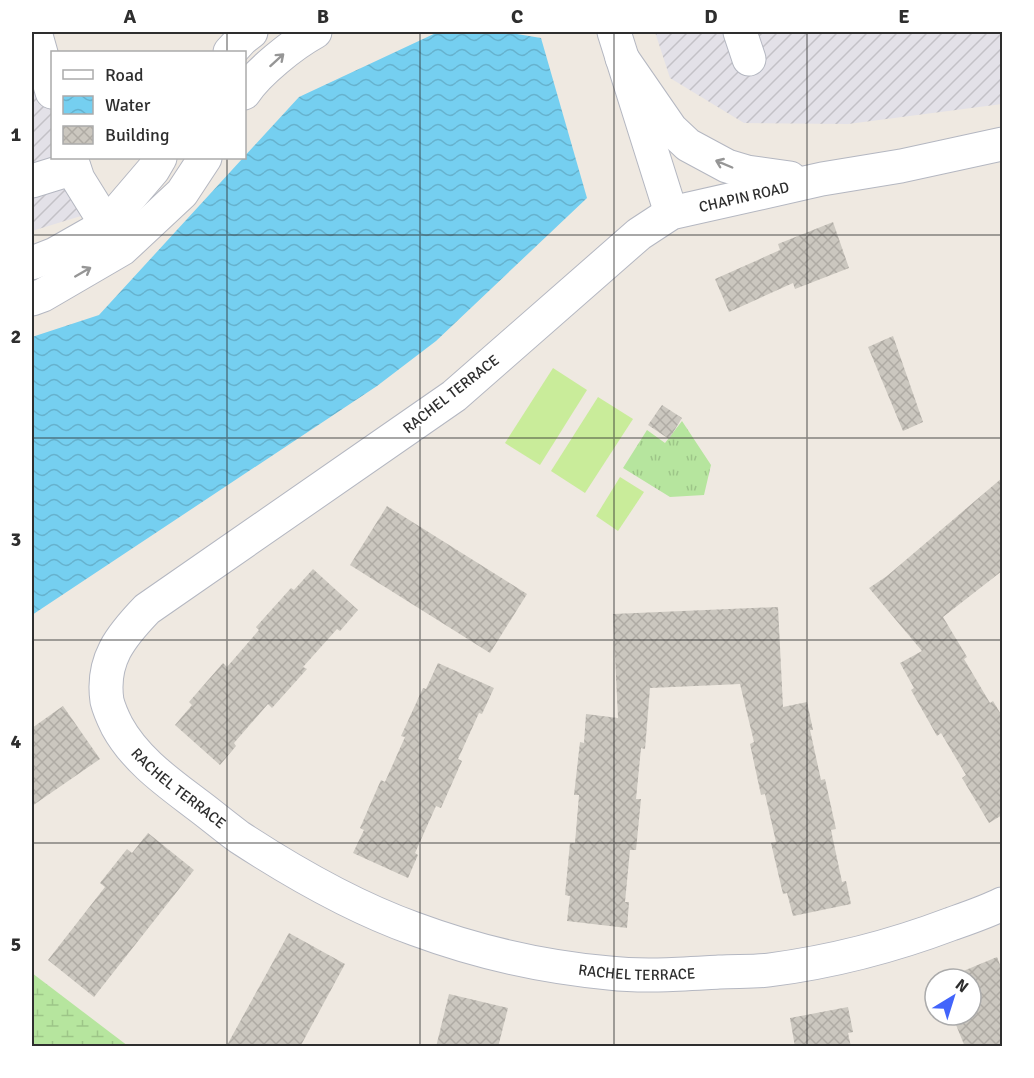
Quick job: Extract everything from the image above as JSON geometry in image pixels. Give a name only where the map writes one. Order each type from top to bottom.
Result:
[{"type":"street","points":[[35,32],[51,88]]},
{"type":"street","points":[[231,51],[251,32]]},
{"type":"street","points":[[246,90],[251,82],[298,41],[315,32]]},
{"type":"street","points":[[618,45],[670,129],[688,145],[727,166],[747,172],[778,177],[822,179]]},
{"type":"street","points":[[618,45],[671,213]]},
{"type":"street","name":"CHAPIN ROAD","points":[[671,213],[822,179],[901,166],[1002,144]]},
{"type":"street","points":[[32,263],[114,237],[159,159]]},
{"type":"street","points":[[32,299],[43,295],[114,237],[182,193],[204,159]]},
{"type":"street","points":[[32,181],[73,163],[78,179],[114,237]]},
{"type":"street","name":"RACHEL TERRACE","points":[[671,213],[639,234],[454,396],[147,609],[128,628],[115,648],[107,670],[107,703],[114,720],[124,739],[138,756],[163,779],[238,836],[340,897],[417,930],[534,963],[612,974],[681,975],[767,970],[849,956],[914,938],[1002,904]]},
{"type":"shaded area","points":[[32,32],[63,32],[41,38],[51,72],[51,159],[94,212],[32,231]]},
{"type":"shaded area","points":[[655,32],[1002,32],[1002,104],[848,124],[744,123],[670,78]]},
{"type":"green space","points":[[553,368],[587,390],[540,465],[505,443]]},
{"type":"green space","points":[[598,397],[633,419],[585,493],[551,471]]},
{"type":"green space","points":[[682,421],[711,465],[704,495],[670,497],[623,468],[647,430],[665,443]]},
{"type":"green space","points":[[620,477],[644,492],[618,531],[596,516]]},
{"type":"green space","points":[[32,973],[128,1046],[32,1046]]},
{"type":"water","points":[[438,32],[505,32],[541,38],[587,198],[436,341],[377,386],[32,615],[32,337],[99,315],[242,159],[246,159],[246,155],[299,97]]},
{"type":"building","points":[[833,222],[849,268],[795,289],[793,283],[729,312],[715,279],[780,250],[778,244]]},
{"type":"building","points":[[893,336],[923,422],[903,431],[868,347]]},
{"type":"building","points":[[662,405],[682,418],[669,439],[648,425]]},
{"type":"building","points":[[1002,478],[1002,571],[943,617],[967,657],[964,659],[990,703],[993,701],[1002,716],[1002,815],[989,823],[962,778],[966,775],[941,733],[937,736],[911,690],[914,688],[900,663],[922,651],[869,588],[887,576]]},
{"type":"building","points":[[387,506],[527,594],[490,653],[350,565]]},
{"type":"building","points":[[313,569],[358,610],[340,631],[337,629],[303,667],[307,669],[272,708],[268,704],[234,743],[236,746],[220,765],[175,725],[192,705],[189,702],[223,663],[227,667],[259,630],[256,627],[291,588],[294,590]]},
{"type":"building","points":[[778,607],[783,707],[807,702],[813,730],[810,730],[821,780],[825,779],[836,829],[831,830],[842,882],[846,881],[851,904],[793,916],[787,893],[783,894],[771,843],[776,842],[765,794],[761,795],[750,744],[754,742],[740,684],[650,688],[645,749],[641,748],[636,799],[641,799],[636,850],[630,850],[625,902],[629,902],[627,928],[567,921],[570,896],[565,895],[570,843],[575,843],[579,795],[574,795],[580,742],[584,743],[586,714],[618,718],[613,614]]},
{"type":"building","points":[[438,663],[494,688],[482,714],[479,713],[458,759],[462,761],[441,808],[436,806],[415,853],[418,855],[408,878],[353,853],[364,830],[360,828],[381,780],[385,782],[405,737],[401,736],[423,688],[426,689]]},
{"type":"building","points":[[63,706],[100,759],[32,806],[32,728]]},
{"type":"building","points":[[148,833],[194,870],[94,997],[48,960],[105,887],[100,883],[127,849],[132,853]]},
{"type":"building","points":[[289,933],[345,964],[300,1047],[226,1047]]},
{"type":"building","points":[[997,957],[1002,970],[1002,1047],[965,1047],[957,1027],[983,1027],[983,967],[973,967]]},
{"type":"building","points":[[449,994],[508,1008],[498,1047],[436,1047]]},
{"type":"building","points":[[848,1007],[853,1032],[848,1033],[851,1047],[795,1047],[790,1018]]}]
